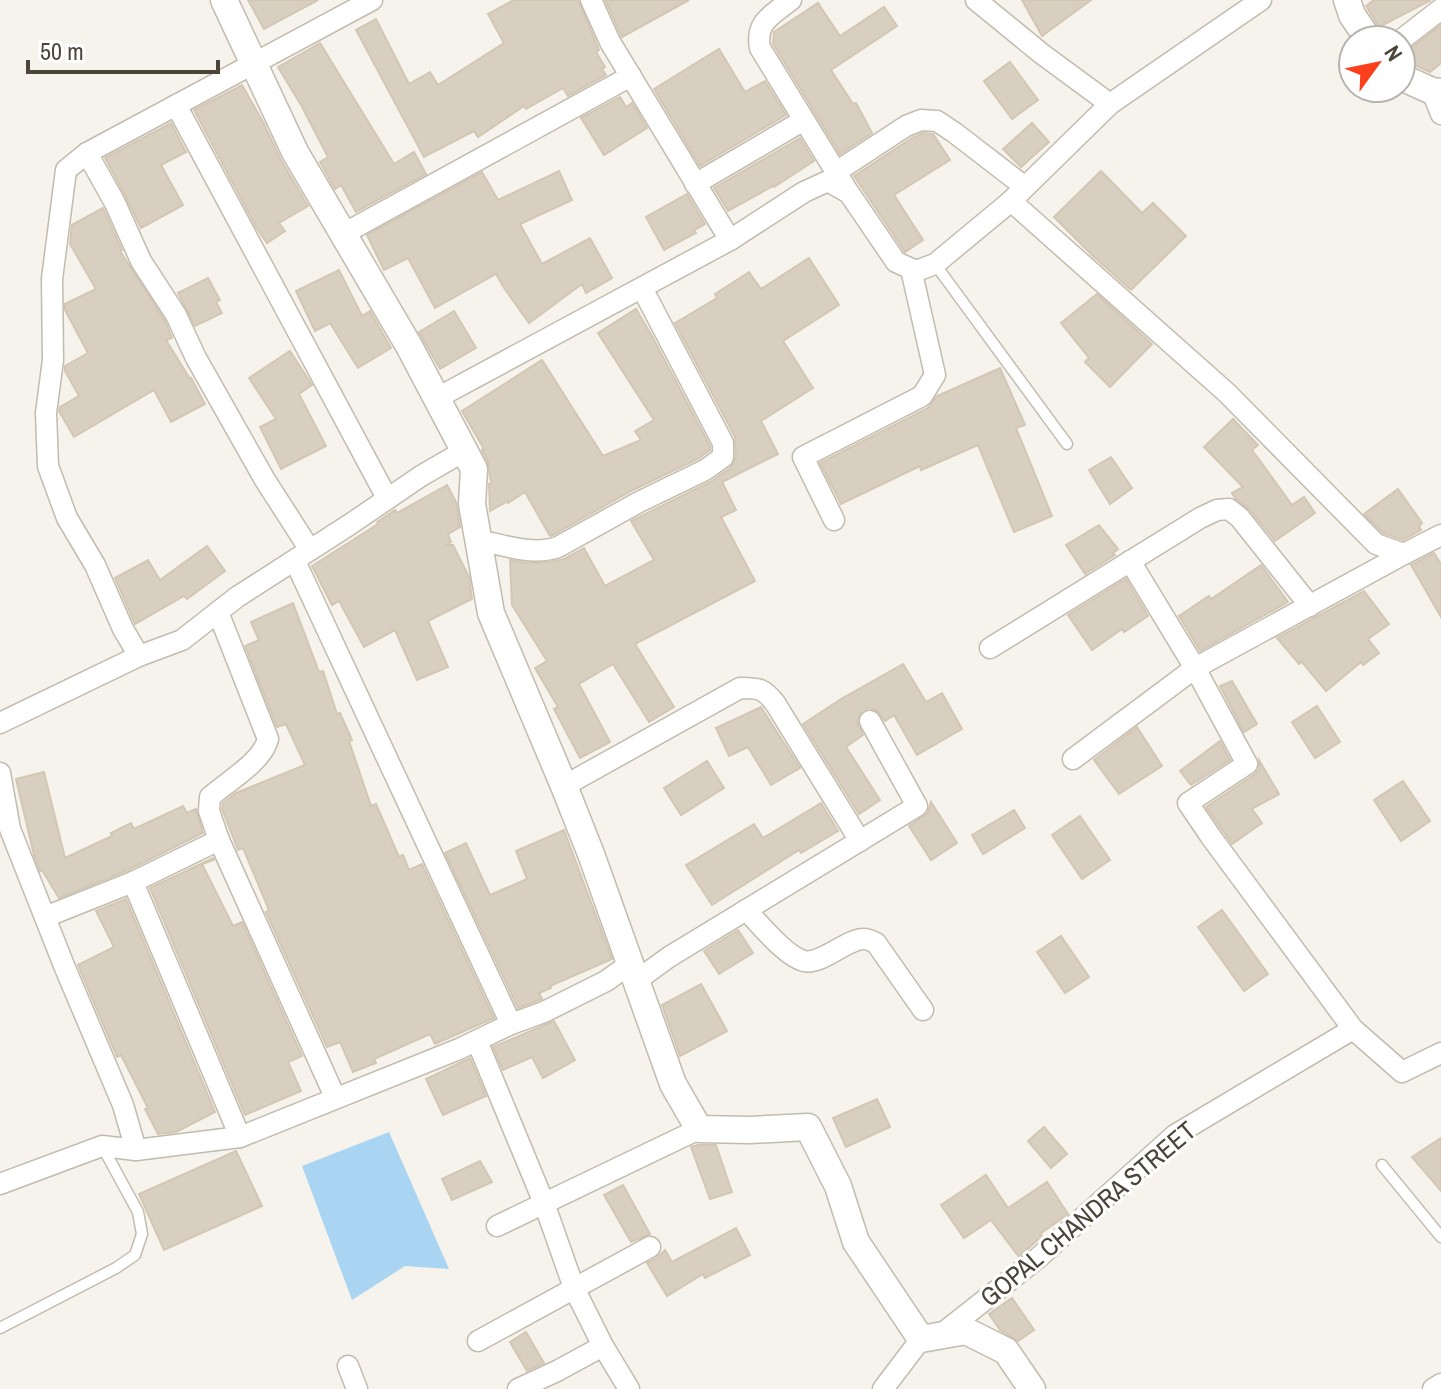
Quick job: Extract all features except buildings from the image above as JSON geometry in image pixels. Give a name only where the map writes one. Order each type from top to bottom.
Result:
[{"type":"street","points":[[224,0],[295,152],[437,398],[474,469],[472,504],[491,613],[564,786],[619,929],[673,1084],[699,1129]]},
{"type":"street","points":[[139,656],[123,629],[95,565],[67,518],[48,466],[46,413],[53,360],[52,279],[66,170],[87,153],[254,63],[338,8],[372,0]]},
{"type":"street","points":[[591,0],[610,42],[730,240]]},
{"type":"street","points":[[791,0],[763,23],[758,36],[760,48],[849,193],[896,262],[916,271],[935,264],[1018,194],[1110,104],[1261,0]]},
{"type":"street","points":[[1347,0],[1358,24]]},
{"type":"street","points":[[984,2],[1042,54],[1110,104]]},
{"type":"street","points":[[1417,28],[1441,9]]},
{"type":"street","points":[[343,234],[631,76]]},
{"type":"street","points":[[1417,87],[1438,99]]},
{"type":"street","points":[[176,105],[387,498]]},
{"type":"street","points":[[695,184],[804,120]]},
{"type":"street","points":[[836,172],[906,126],[921,120],[937,121],[955,133],[1227,393],[1376,544],[1404,554]]},
{"type":"street","points":[[87,153],[115,203],[141,261],[176,315],[196,358],[265,480],[302,556],[511,1024]]},
{"type":"street","points":[[437,398],[730,240],[804,192],[828,181],[849,193]]},
{"type":"street","points":[[834,520],[803,457],[922,396],[935,375],[911,269]]},
{"type":"street","points":[[478,540],[547,551],[705,470],[723,457],[723,443],[642,288]]},
{"type":"street","points":[[0,723],[139,656],[182,640],[237,597],[464,451]]},
{"type":"street","points":[[990,648],[1217,510],[1229,509],[1240,518],[1310,606]]},
{"type":"street","points":[[1073,759],[1195,668],[1441,535]]},
{"type":"street","points":[[1130,561],[1195,668],[1247,764],[1188,803],[1353,1029],[1402,1072],[1441,1053]]},
{"type":"street","points":[[218,612],[268,739],[260,756],[210,797],[209,811],[219,840],[335,1097]]},
{"type":"street","points":[[564,786],[740,688],[764,690],[860,841]]},
{"type":"street","points":[[0,1184],[102,1146],[136,1150],[240,1137],[459,1049],[606,981],[669,957],[917,806],[870,721]]},
{"type":"street","points":[[0,773],[10,829],[123,1105],[136,1150]]},
{"type":"street","points":[[45,917],[133,882],[219,840]]},
{"type":"street","points":[[133,882],[240,1137]]},
{"type":"street","points":[[746,910],[789,952],[805,961],[866,939],[876,943],[923,1010]]},
{"type":"street","name":"GOPAL CHANDRA STREET","points":[[883,1389],[930,1337],[1038,1258],[1175,1135],[1353,1029]]},
{"type":"street","points":[[477,1041],[544,1203],[574,1288],[629,1389]]},
{"type":"street","points":[[497,1226],[699,1129],[808,1127],[838,1186],[856,1242],[930,1337],[966,1331],[1006,1351],[1032,1389]]},
{"type":"street","points":[[478,1341],[650,1247]]},
{"type":"street","points":[[518,1389],[603,1346]]},
{"type":"street","points":[[348,1366],[357,1389]]},
{"type":"street","points":[[1433,1389],[1441,1384]]},
{"type":"lane","points":[[935,264],[1067,444]]},
{"type":"lane","points":[[0,1328],[135,1255],[142,1234],[138,1212],[102,1146]]},
{"type":"lane","points":[[1382,1165],[1441,1237]]},
{"type":"water","points":[[389,1132],[449,1269],[405,1266],[352,1300],[302,1166]]}]
